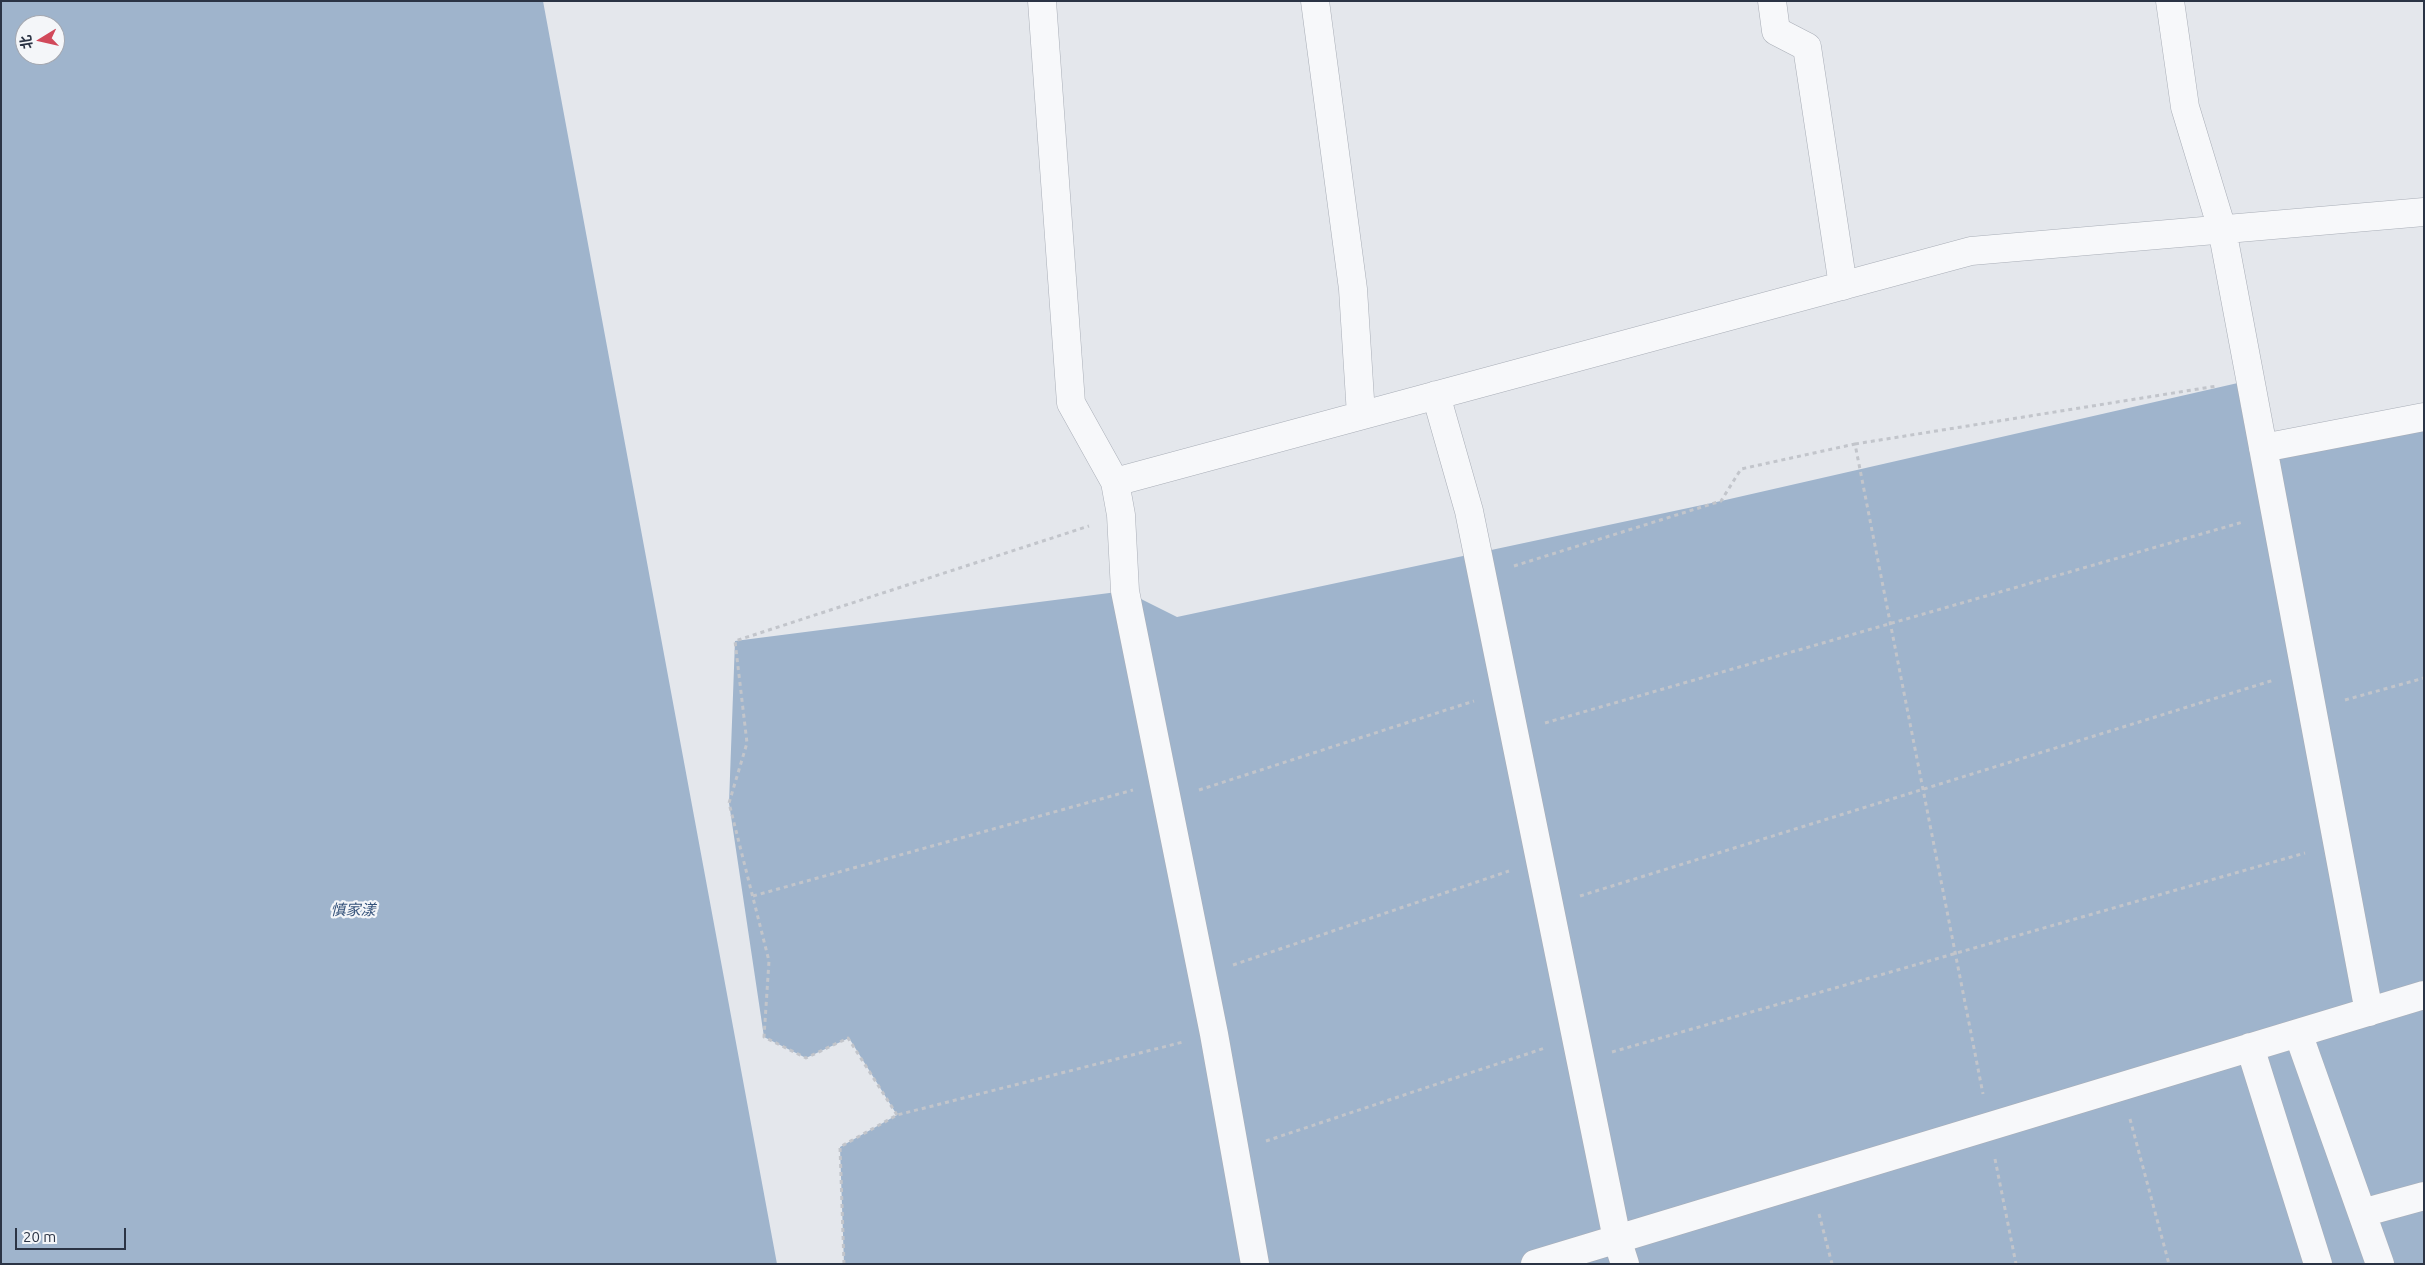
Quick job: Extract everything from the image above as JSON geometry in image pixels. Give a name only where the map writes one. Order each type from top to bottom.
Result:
[{"type":"street","points":[[1042,1],[1071,404],[1115,482],[1121,515],[1126,591],[1214,1034],[1255,1264]]},
{"type":"street","points":[[1315,1],[1353,289],[1361,415]]},
{"type":"street","points":[[1772,1],[1776,31],[1807,47],[1843,286]]},
{"type":"street","points":[[2170,1],[2185,108],[2222,229],[2369,1012]]},
{"type":"street","points":[[1115,482],[1971,250],[2424,212]]},
{"type":"street","points":[[1436,395],[1469,511],[1621,1251]]},
{"type":"street","points":[[2263,448],[2424,417]]},
{"type":"street","points":[[1535,1264],[1621,1251],[1811,1180],[2424,995]]},
{"type":"street","points":[[2298,1033],[2380,1264]]},
{"type":"street","points":[[2250,1047],[2318,1264]]},
{"type":"street","points":[[2362,1213],[2424,1196]]},
{"type":"path","points":[[1482,576],[1721,501],[1741,469],[1855,444],[2251,380]]},
{"type":"path","points":[[1855,444],[2016,1264]]},
{"type":"path","points":[[1514,732],[2275,513]]},
{"type":"path","points":[[897,1115],[848,1038],[806,1058],[764,1037],[769,961],[728,803],[747,744],[736,641],[1121,515]]},
{"type":"path","points":[[1549,905],[2305,670]]},
{"type":"path","points":[[2312,709],[2424,678]]},
{"type":"path","points":[[753,896],[1166,791],[1505,691]]},
{"type":"path","points":[[1235,1151],[1578,1049],[1955,953],[2337,844]]},
{"type":"path","points":[[1202,976],[1540,861]]},
{"type":"path","points":[[844,1264],[840,1147],[897,1115],[1214,1034]]},
{"type":"path","points":[[2121,1087],[2169,1264]]},
{"type":"path","points":[[1811,1180],[1832,1264]]},
{"type":"water","name":"慎家漾","points":[[1,1],[543,1],[777,1264],[1,1264]]},
{"type":"water","points":[[2251,380],[2263,448],[2424,417],[2424,1264],[844,1264],[840,1147],[897,1115],[849,1038],[806,1058],[764,1037],[729,803],[735,641],[1125,591],[1177,617],[1721,501]]}]
